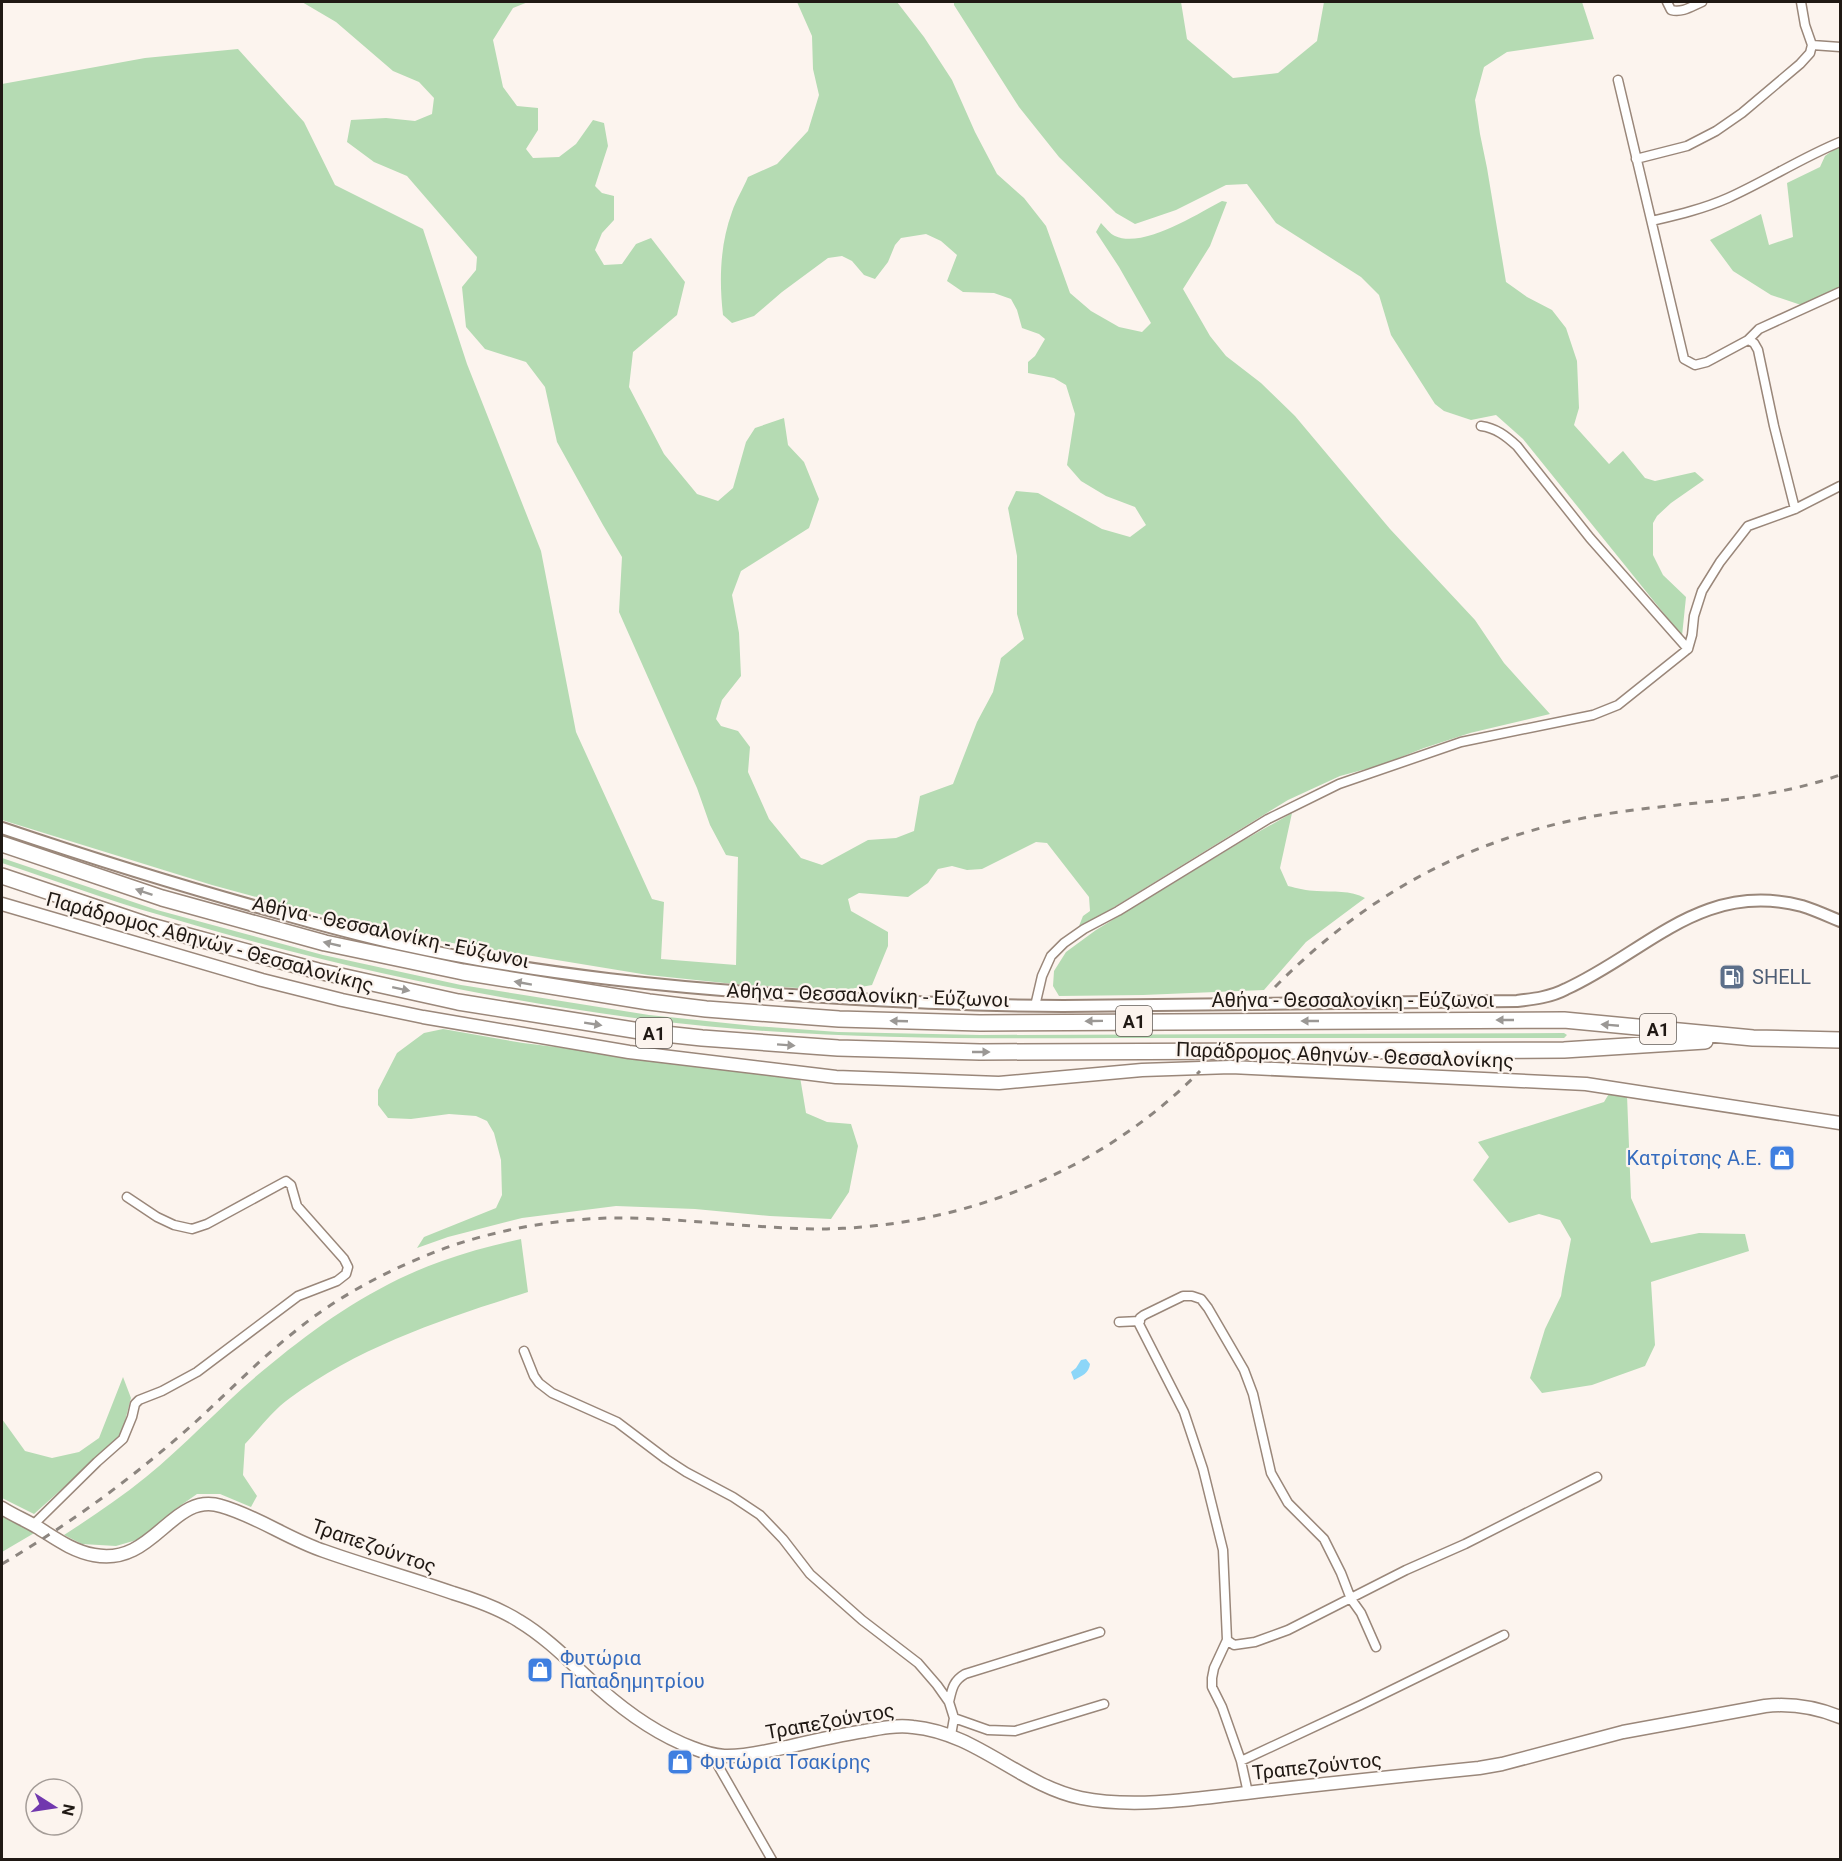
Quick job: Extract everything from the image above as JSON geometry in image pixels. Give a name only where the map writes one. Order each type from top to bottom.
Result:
[{"type":"highway","name":"Αθήνα - Θεσσαλονίκη - Εύζωνοι","points":[[2,844],[162,898],[325,943],[463,972],[649,1002],[754,1013],[980,1023],[1564,1020],[1752,1038],[1840,1040]]},
{"type":"highway","name":"Αθήνα - Θεσσαλονίκη - Εύζωνοι","points":[[2,876],[151,926],[268,959],[352,979],[458,1002],[562,1019],[646,1032],[742,1042],[838,1048],[980,1052],[1564,1050],[1752,1038]]},
{"type":"main road","name":"Παράδρομος Αθηνών - Θεσσαλονίκης","points":[[2,904],[262,980],[411,1015],[628,1052],[836,1077],[999,1083],[1142,1070],[1231,1066],[1597,1085],[1840,1123]]},
{"type":"main road","name":"Τραπεζούντος","points":[[2,1509],[72,1548],[96,1556],[111,1557],[135,1550],[193,1507],[207,1503],[217,1504],[322,1551],[469,1598],[507,1614],[544,1638],[625,1709],[669,1737],[712,1755],[733,1756],[759,1753],[894,1726],[913,1727],[951,1735],[972,1744],[1042,1785],[1061,1793],[1118,1802],[1164,1801],[1248,1793],[1502,1764],[1623,1732],[1765,1706],[1799,1705],[1840,1717]]},
{"type":"street","points":[[1667,2],[1671,10],[1676,11],[1682,11],[1702,2]]},
{"type":"street","points":[[1636,159],[1687,146],[1716,131],[1742,113],[1800,64],[1810,53],[1812,45],[1805,25],[1801,2]]},
{"type":"street","points":[[1812,45],[1840,47]]},
{"type":"street","points":[[1618,80],[1684,359],[1695,365],[1707,362],[1748,340],[1759,329],[1840,292]]},
{"type":"street","points":[[1652,221],[1725,200],[1786,167],[1840,142]]},
{"type":"street","points":[[1748,340],[1754,343],[1758,350],[1795,509]]},
{"type":"street","points":[[1481,426],[1492,427],[1517,446],[1590,538],[1688,649]]},
{"type":"street","points":[[1035,1006],[1042,976],[1051,956],[1064,943],[1268,819],[1339,784],[1461,742],[1593,715],[1618,705],[1688,649],[1694,615],[1702,591],[1720,562],[1748,526],[1795,509],[1840,486]]},
{"type":"street","points":[[2,828],[151,877],[301,920],[397,944],[504,965],[703,989],[912,1002],[1035,1006],[1517,1001],[1540,998],[1567,989],[1680,922],[1704,910],[1726,904],[1783,903],[1802,907],[1840,921]]},
{"type":"street","points":[[33,1525],[123,1439],[135,1404],[139,1400],[162,1391],[197,1372],[298,1296],[337,1281],[346,1274],[348,1267],[344,1259],[297,1206],[291,1185],[286,1181],[207,1224],[192,1229],[174,1225],[157,1217],[127,1197]]},
{"type":"street","points":[[1248,1793],[1241,1761],[1222,1707],[1212,1687],[1214,1668],[1227,1641],[1223,1550],[1203,1469],[1184,1412],[1139,1324],[1144,1316],[1183,1296],[1201,1299],[1244,1370],[1253,1394],[1271,1473],[1288,1503],[1324,1539],[1376,1647]]},
{"type":"street","points":[[1119,1322],[1140,1321]]},
{"type":"street","points":[[524,1352],[534,1376],[552,1393],[617,1422],[676,1466],[733,1497],[760,1515],[783,1539],[810,1574],[862,1620],[918,1663],[950,1702],[954,1718],[951,1735]]},
{"type":"street","points":[[1227,1641],[1234,1645],[1272,1637],[1406,1570],[1465,1545],[1597,1477]]},
{"type":"street","points":[[950,1702],[954,1684],[965,1674],[1100,1632]]},
{"type":"street","points":[[1241,1761],[1504,1635]]},
{"type":"street","points":[[954,1718],[988,1730],[1015,1731],[1104,1704]]},
{"type":"street","points":[[712,1755],[772,1860]]},
{"type":"green space","points":[[302,2],[528,2],[513,8],[493,40],[503,87],[517,106],[538,108],[538,130],[526,149],[533,158],[559,157],[576,144],[593,120],[604,123],[608,146],[595,186],[602,193],[614,196],[614,220],[602,233],[595,250],[604,265],[622,264],[636,244],[651,238],[685,282],[677,315],[633,352],[629,387],[664,454],[697,494],[718,501],[733,488],[746,442],[755,428],[784,418],[788,445],[804,462],[819,499],[809,528],[741,571],[732,595],[739,633],[741,676],[722,700],[716,719],[721,726],[738,731],[750,747],[748,772],[769,819],[801,858],[822,865],[868,840],[896,838],[914,831],[920,796],[953,784],[977,722],[993,692],[1001,658],[1024,639],[1017,614],[1017,556],[1008,508],[1016,491],[1038,493],[1102,529],[1130,537],[1146,525],[1135,507],[1106,496],[1081,481],[1067,465],[1075,414],[1066,385],[1054,378],[1028,373],[1028,362],[1035,356],[1045,339],[1039,334],[1022,328],[1011,299],[994,293],[963,292],[947,281],[957,255],[941,241],[926,234],[901,238],[895,245],[888,262],[875,279],[864,275],[852,261],[842,256],[828,258],[754,316],[732,323],[723,315],[721,276],[723,250],[735,203],[748,177],[777,164],[808,131],[819,95],[813,69],[812,36],[797,2],[897,2],[924,37],[952,80],[997,174],[1024,198],[1046,226],[1070,293],[1091,311],[1119,327],[1142,332],[1151,323],[1096,232],[1101,223],[1115,236],[1127,239],[1140,238],[1170,228],[1222,201],[1227,202],[1210,246],[1183,289],[1210,336],[1226,356],[1261,383],[1295,416],[1390,529],[1475,620],[1504,663],[1550,714],[1470,733],[1381,765],[1340,776],[1288,800],[1098,917],[1079,926],[1083,916],[1090,911],[1089,897],[1047,843],[1036,842],[982,869],[967,870],[952,866],[938,869],[928,883],[908,897],[859,893],[848,899],[851,911],[888,932],[888,946],[872,985],[850,989],[734,984],[648,975],[422,938],[334,918],[212,885],[2,820],[2,84],[145,58],[238,49],[304,122],[335,185],[423,229],[467,364],[541,551],[576,732],[652,899],[664,902],[661,959],[736,965],[738,857],[726,855],[710,825],[697,788],[619,612],[622,557],[557,442],[545,387],[526,362],[485,349],[466,327],[462,287],[476,270],[477,257],[407,176],[374,162],[347,142],[351,120],[386,118],[415,121],[432,114],[434,98],[419,82],[393,71],[336,22]]},
{"type":"green space","points":[[954,2],[1181,2],[1187,39],[1233,78],[1278,73],[1317,41],[1324,2],[1582,2],[1594,39],[1507,52],[1484,67],[1475,100],[1480,134],[1506,282],[1527,297],[1552,310],[1566,328],[1577,361],[1579,408],[1574,425],[1609,464],[1623,451],[1645,478],[1655,481],[1695,472],[1704,480],[1671,503],[1653,523],[1653,555],[1663,575],[1686,597],[1682,636],[1523,439],[1496,415],[1471,420],[1444,411],[1435,404],[1391,335],[1379,295],[1361,277],[1276,223],[1247,184],[1226,185],[1176,210],[1135,224],[1116,213],[1059,157],[1019,107]]},
{"type":"green space","points":[[1840,145],[1840,287],[1801,305],[1771,295],[1733,271],[1710,240],[1761,214],[1769,245],[1793,237],[1787,183],[1820,167],[1825,156]]},
{"type":"green space","points":[[1292,813],[1280,868],[1288,886],[1310,891],[1348,893],[1365,898],[1306,942],[1264,990],[1059,996],[1053,986],[1054,971],[1066,952],[1096,930]]},
{"type":"green space","points":[[2,858],[157,910],[323,955],[461,985],[649,1015],[838,1032],[980,1035],[1564,1033],[1567,1035],[1564,1038],[938,1038],[765,1031],[650,1020],[464,990],[281,949],[120,903],[2,863]]},
{"type":"green space","points":[[443,1029],[523,1043],[800,1077],[806,1113],[827,1122],[851,1124],[858,1146],[849,1192],[831,1219],[616,1206],[522,1218],[448,1237],[417,1248],[424,1237],[496,1208],[502,1195],[501,1160],[494,1133],[487,1121],[476,1116],[449,1114],[411,1119],[388,1118],[378,1105],[378,1090],[397,1053],[424,1033]]},
{"type":"green space","points":[[1610,1092],[1627,1095],[1631,1198],[1651,1243],[1699,1233],[1745,1234],[1749,1251],[1651,1282],[1655,1345],[1645,1366],[1592,1385],[1542,1393],[1530,1378],[1545,1329],[1561,1296],[1571,1239],[1560,1220],[1539,1214],[1509,1223],[1473,1180],[1489,1157],[1478,1142],[1604,1102]]},
{"type":"green space","points":[[521,1239],[528,1292],[435,1323],[374,1348],[317,1380],[290,1398],[272,1414],[245,1444],[243,1475],[257,1496],[251,1507],[220,1494],[197,1494],[140,1539],[116,1546],[82,1544],[64,1535],[146,1477],[255,1377],[310,1333],[352,1305],[396,1280],[442,1261]]},
{"type":"green space","points":[[123,1377],[131,1398],[121,1436],[34,1514],[2,1498],[2,1419],[25,1451],[52,1458],[79,1452],[99,1438]]},
{"type":"green space","points":[[2,1514],[36,1532],[2,1552]]},
{"type":"water","points":[[1086,1359],[1090,1364],[1087,1372],[1074,1380],[1071,1372],[1081,1360]]},
{"type":"railway","points":[[1275,987],[1313,951],[1352,920],[1393,892],[1435,868],[1479,848],[1526,832],[1575,820],[1626,811],[1761,795],[1840,775]]},
{"type":"railway","points":[[2,1564],[49,1535],[140,1469],[197,1421],[265,1357],[310,1320],[363,1285],[440,1250],[508,1230],[556,1222],[603,1218],[816,1229],[869,1226],[922,1219],[974,1206],[1024,1188],[1072,1166],[1118,1139],[1161,1107],[1200,1071]]},
{"type":"place","name":"SHELL","points":[[1732,977]]},
{"type":"place","name":"Κατρίτσης Α.Ε.","points":[[1782,1158]]},
{"type":"place","name":"Φυτώρια Παπαδημητρίου","points":[[540,1670]]},
{"type":"place","name":"Φυτώρια Τσακίρης","points":[[680,1762]]}]
